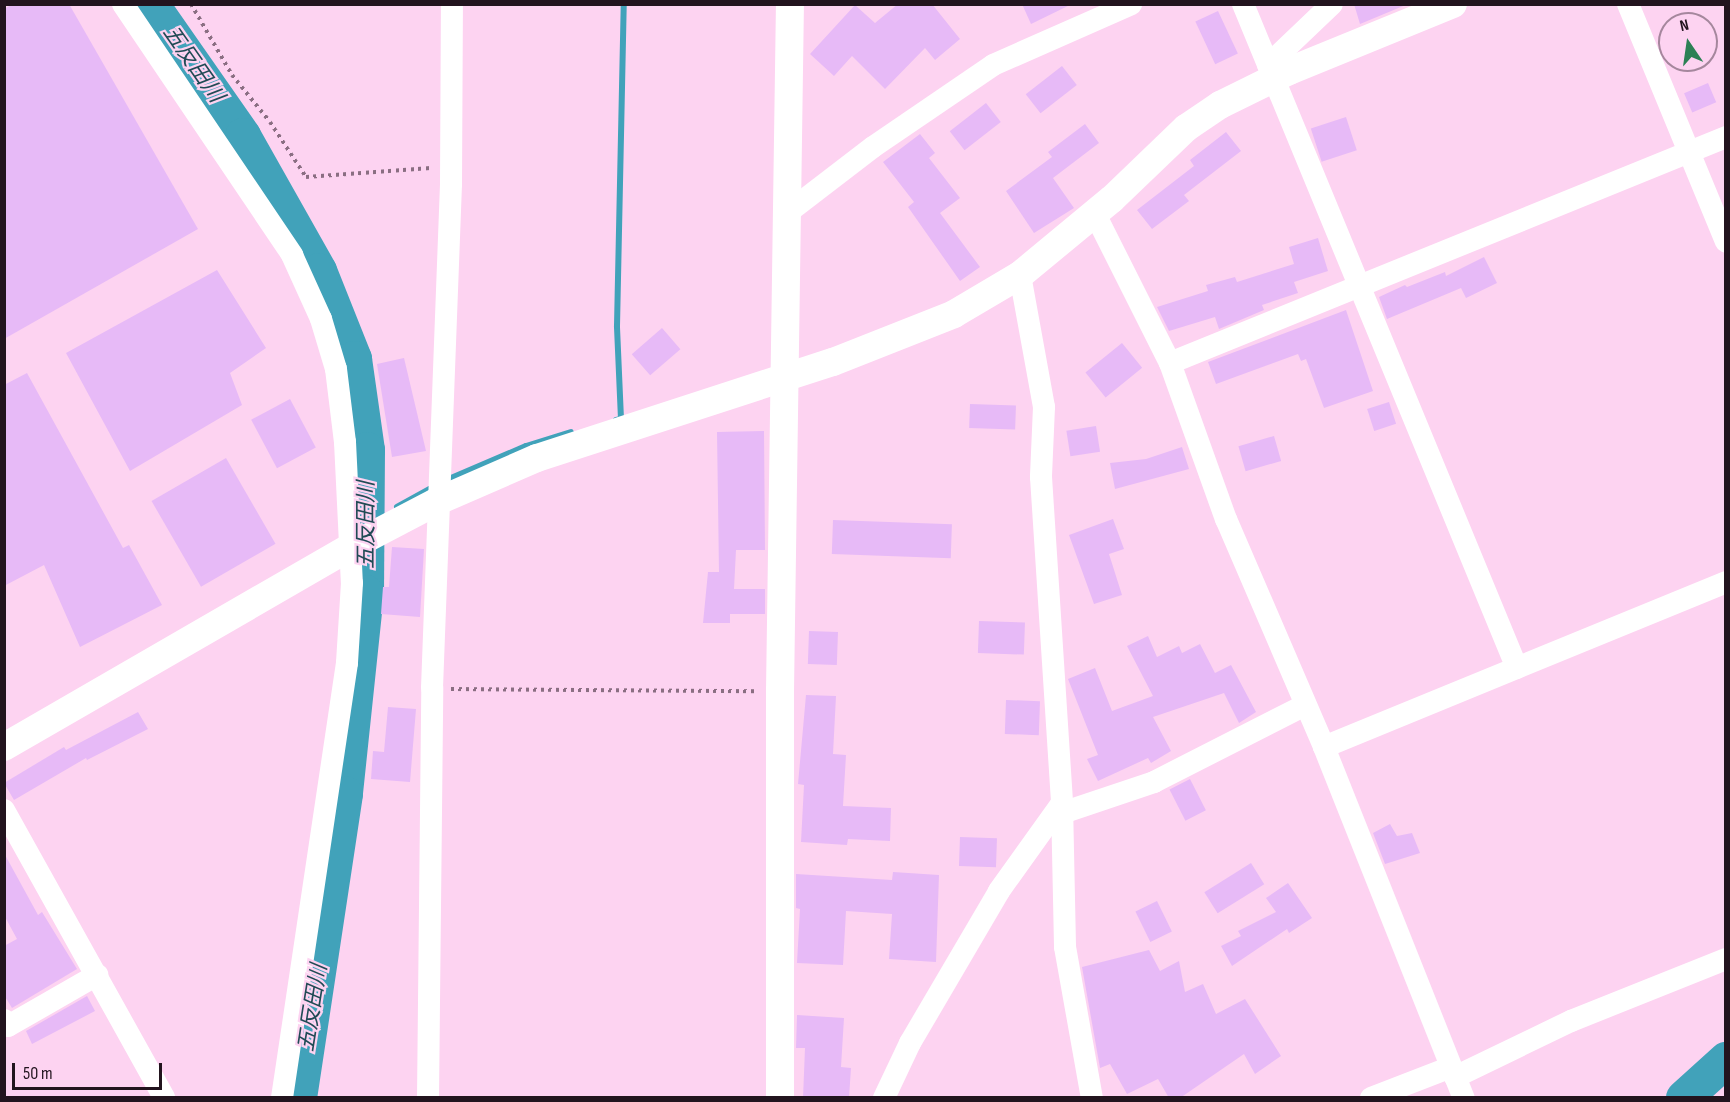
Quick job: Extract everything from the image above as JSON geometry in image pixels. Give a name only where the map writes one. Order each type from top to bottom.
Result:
[{"type":"street","points":[[123,4],[292,255],[321,319],[336,369],[363,541],[282,1098]]},
{"type":"street","points":[[428,1098],[432,688],[451,166],[452,4]]},
{"type":"street","points":[[780,1098],[780,691],[790,4]]},
{"type":"street","points":[[787,213],[873,147],[993,65],[1131,4]]},
{"type":"street","points":[[1243,4],[1360,286],[1412,419],[1517,668]]},
{"type":"street","points":[[1271,72],[1332,4]]},
{"type":"street","points":[[4,747],[363,541],[438,490],[898,339],[954,314],[1020,275],[1094,212],[1186,128],[1271,72],[1453,4]]},
{"type":"street","points":[[1629,4],[1725,242]]},
{"type":"street","points":[[1170,363],[1725,137]]},
{"type":"street","points":[[1094,212],[1170,363],[1226,519],[1303,706],[1323,747],[1464,1098]]},
{"type":"street","points":[[1020,275],[1044,407],[1041,477],[1062,808],[1065,947],[1092,1098]]},
{"type":"street","points":[[1323,747],[1725,582]]},
{"type":"street","points":[[884,1098],[910,1043],[999,891],[1062,808],[1154,782],[1303,706]]},
{"type":"street","points":[[4,810],[164,1098]]},
{"type":"street","points":[[1371,1098],[1453,1072],[1571,1021],[1725,959]]},
{"type":"street","points":[[4,1020],[8,1026],[97,975]]},
{"type":"path","points":[[191,4],[232,75],[270,122],[306,177],[451,166]]},
{"type":"path","points":[[432,688],[780,691]]},
{"type":"building","points":[[13,4],[69,4],[198,229],[4,339],[4,9]]},
{"type":"building","points":[[898,4],[932,4],[960,39],[935,60],[925,48],[885,89],[852,56],[834,76],[810,54],[855,5],[875,23]]},
{"type":"building","points":[[1022,4],[1072,4],[1031,24]]},
{"type":"building","points":[[1354,4],[1408,4],[1360,24]]},
{"type":"building","points":[[1218,11],[1238,54],[1215,64],[1195,22]]},
{"type":"building","points":[[1062,66],[1077,85],[1041,113],[1026,94]]},
{"type":"building","points":[[1708,83],[1716,102],[1692,112],[1684,93]]},
{"type":"building","points":[[986,103],[1001,122],[965,150],[950,131]]},
{"type":"building","points":[[1346,117],[1357,150],[1322,162],[1311,128]]},
{"type":"building","points":[[1085,124],[1099,143],[1053,178],[1074,208],[1034,233],[1006,191],[1052,157],[1048,152]]},
{"type":"building","points":[[1226,132],[1241,151],[1184,195],[1189,201],[1152,229],[1137,210],[1194,166],[1190,160]]},
{"type":"building","points":[[920,134],[935,153],[929,158],[960,198],[940,213],[980,267],[960,281],[908,207],[914,202],[883,162]]},
{"type":"building","points":[[1318,238],[1328,271],[1294,282],[1298,293],[1262,305],[1264,310],[1219,329],[1215,317],[1169,331],[1157,307],[1208,291],[1206,285],[1235,277],[1237,282],[1294,264],[1289,247]]},
{"type":"building","points":[[1484,257],[1497,283],[1466,298],[1461,288],[1387,319],[1379,297],[1405,285],[1407,287],[1445,272],[1446,276]]},
{"type":"building","points":[[217,270],[266,348],[230,373],[242,405],[130,471],[66,353]]},
{"type":"building","points":[[1346,310],[1373,391],[1324,408],[1306,359],[1301,361],[1298,354],[1216,384],[1208,362]]},
{"type":"building","points":[[662,328],[680,349],[650,375],[632,354]]},
{"type":"building","points":[[1122,343],[1142,368],[1106,397],[1085,373]]},
{"type":"building","points":[[404,358],[426,451],[392,457],[377,364]]},
{"type":"building","points":[[27,373],[123,548],[129,545],[162,605],[80,647],[44,565],[4,586],[4,385]]},
{"type":"building","points":[[290,399],[316,448],[277,468],[251,420]]},
{"type":"building","points":[[1389,402],[1396,424],[1374,431],[1367,409]]},
{"type":"building","points":[[970,404],[1016,406],[1015,430],[969,428]]},
{"type":"building","points":[[1096,426],[1100,452],[1070,456],[1066,431]]},
{"type":"building","points":[[764,431],[765,550],[736,550],[734,589],[765,589],[765,614],[730,614],[730,623],[703,623],[708,572],[719,572],[717,432]]},
{"type":"building","points":[[1274,436],[1281,461],[1246,471],[1238,446]]},
{"type":"building","points":[[1182,447],[1189,469],[1115,489],[1110,463],[1146,459]]},
{"type":"building","points":[[226,458],[276,544],[201,587],[152,501]]},
{"type":"building","points":[[1113,519],[1124,549],[1109,554],[1122,595],[1094,604],[1069,535]]},
{"type":"building","points":[[833,520],[952,524],[951,558],[832,554]]},
{"type":"building","points":[[392,547],[424,549],[420,617],[381,614],[383,587],[389,587]]},
{"type":"building","points":[[979,621],[1025,623],[1024,655],[978,653]]},
{"type":"building","points":[[809,631],[838,632],[837,665],[808,664]]},
{"type":"building","points":[[1148,636],[1157,657],[1179,646],[1182,653],[1200,644],[1215,673],[1231,665],[1256,712],[1239,723],[1224,693],[1153,717],[1171,751],[1151,763],[1148,758],[1098,781],[1087,759],[1098,755],[1068,679],[1095,668],[1112,711],[1153,696],[1127,646]]},
{"type":"building","points":[[806,695],[836,696],[833,754],[846,755],[843,806],[891,808],[890,841],[848,839],[847,845],[801,842],[804,785],[798,784]]},
{"type":"building","points":[[1006,700],[1040,701],[1039,735],[1005,734]]},
{"type":"building","points":[[388,707],[416,709],[410,782],[371,779],[373,751],[384,752]]},
{"type":"building","points":[[138,712],[148,729],[87,760],[86,758],[14,800],[4,783],[64,747],[66,750]]},
{"type":"building","points":[[1190,779],[1206,810],[1185,821],[1170,789]]},
{"type":"building","points":[[1390,824],[1397,836],[1412,833],[1420,853],[1385,864],[1373,833]]},
{"type":"building","points":[[960,837],[997,838],[996,867],[959,866]]},
{"type":"building","points":[[4,853],[38,915],[42,912],[77,969],[12,1008],[4,995],[4,946],[17,939],[4,915]]},
{"type":"building","points":[[1251,863],[1264,884],[1218,913],[1204,892]]},
{"type":"building","points":[[893,872],[939,875],[936,962],[889,959],[892,914],[846,911],[843,965],[797,963],[800,909],[796,908],[796,874],[892,880]]},
{"type":"building","points":[[1288,883],[1312,918],[1289,933],[1287,929],[1232,966],[1221,946],[1241,936],[1238,931],[1276,912],[1266,898]]},
{"type":"building","points":[[1157,901],[1172,932],[1150,942],[1135,912]]},
{"type":"building","points":[[1149,950],[1160,971],[1179,961],[1185,992],[1203,984],[1216,1014],[1245,999],[1281,1056],[1255,1074],[1244,1054],[1180,1098],[1169,1098],[1158,1079],[1127,1094],[1110,1064],[1100,1068],[1082,967]]},
{"type":"building","points":[[87,996],[95,1011],[32,1044],[26,1031]]},
{"type":"building","points":[[797,1015],[844,1018],[841,1067],[851,1068],[849,1098],[803,1098],[805,1048],[796,1048]]},
{"type":"waterway","name":"五反田川","points":[[151,4],[243,136],[319,271],[354,359],[367,450],[366,593],[345,794],[299,1098]]},
{"type":"waterway","points":[[616,420],[621,419],[617,326],[624,4]]},
{"type":"waterway","points":[[444,481],[526,446],[571,432]]},
{"type":"waterway","points":[[397,507],[435,486]]},
{"type":"waterway","points":[[1684,1098],[1726,1060]]}]
